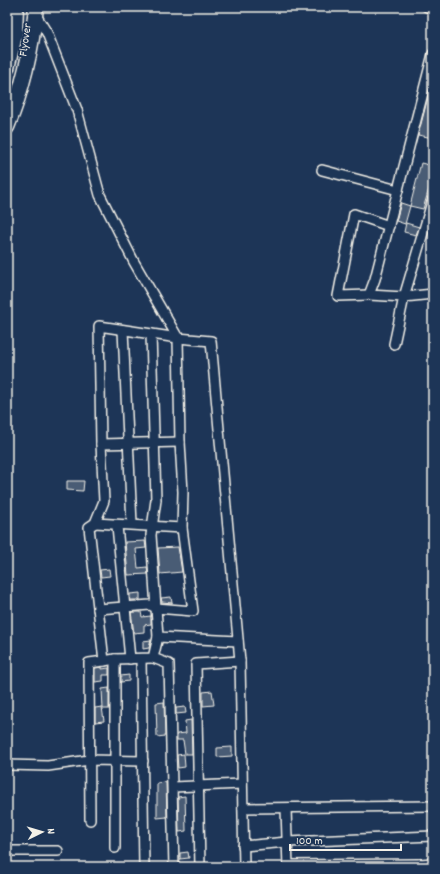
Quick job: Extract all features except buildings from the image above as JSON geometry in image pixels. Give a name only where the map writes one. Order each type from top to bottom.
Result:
[{"type":"highway","points":[[7,27],[9,7]]},
{"type":"highway","name":"Flyover","points":[[7,68],[15,35],[16,7]]},
{"type":"highway","name":"Flyover","points":[[7,118],[22,68],[31,7]]},
{"type":"highway","points":[[7,127],[13,113],[28,64],[36,7]]},
{"type":"street","points":[[36,7],[38,17],[47,33],[77,110],[100,195],[134,262],[178,338],[180,442],[183,492],[182,528],[193,611],[156,608],[150,605],[98,609]]},
{"type":"street","points":[[427,7],[433,10]]},
{"type":"street","points":[[370,295],[433,54]]},
{"type":"street","points":[[322,170],[354,177],[398,190]]},
{"type":"street","points":[[394,344],[404,297],[433,199]]},
{"type":"street","points":[[389,226],[354,214],[338,296],[370,295],[404,297],[433,294]]},
{"type":"street","points":[[104,661],[89,527],[95,523],[104,501],[101,444],[99,326],[178,338],[211,341],[240,661],[244,867]]},
{"type":"street","points":[[123,330],[127,443],[132,524]]},
{"type":"street","points":[[151,334],[156,500],[151,535],[158,637],[153,658]]},
{"type":"street","points":[[101,444],[154,441],[180,442]]},
{"type":"street","points":[[95,523],[117,526],[132,524],[182,528]]},
{"type":"street","points":[[117,526],[130,659]]},
{"type":"street","points":[[158,637],[238,641]]},
{"type":"street","points":[[90,820],[89,663],[115,659],[153,658],[169,664],[174,867]]},
{"type":"street","points":[[115,659],[115,848]]},
{"type":"street","points":[[141,659],[144,867]]},
{"type":"street","points":[[200,867],[196,664],[240,661]]},
{"type":"street","points":[[7,765],[48,766],[89,760],[116,759],[143,761]]},
{"type":"street","points":[[173,787],[242,784]]},
{"type":"street","points":[[243,808],[286,809],[433,806]]},
{"type":"street","points":[[286,809],[288,866],[420,865],[433,863]]},
{"type":"street","points":[[244,846],[287,842],[433,836]]},
{"type":"street","points":[[7,851],[58,852]]}]
